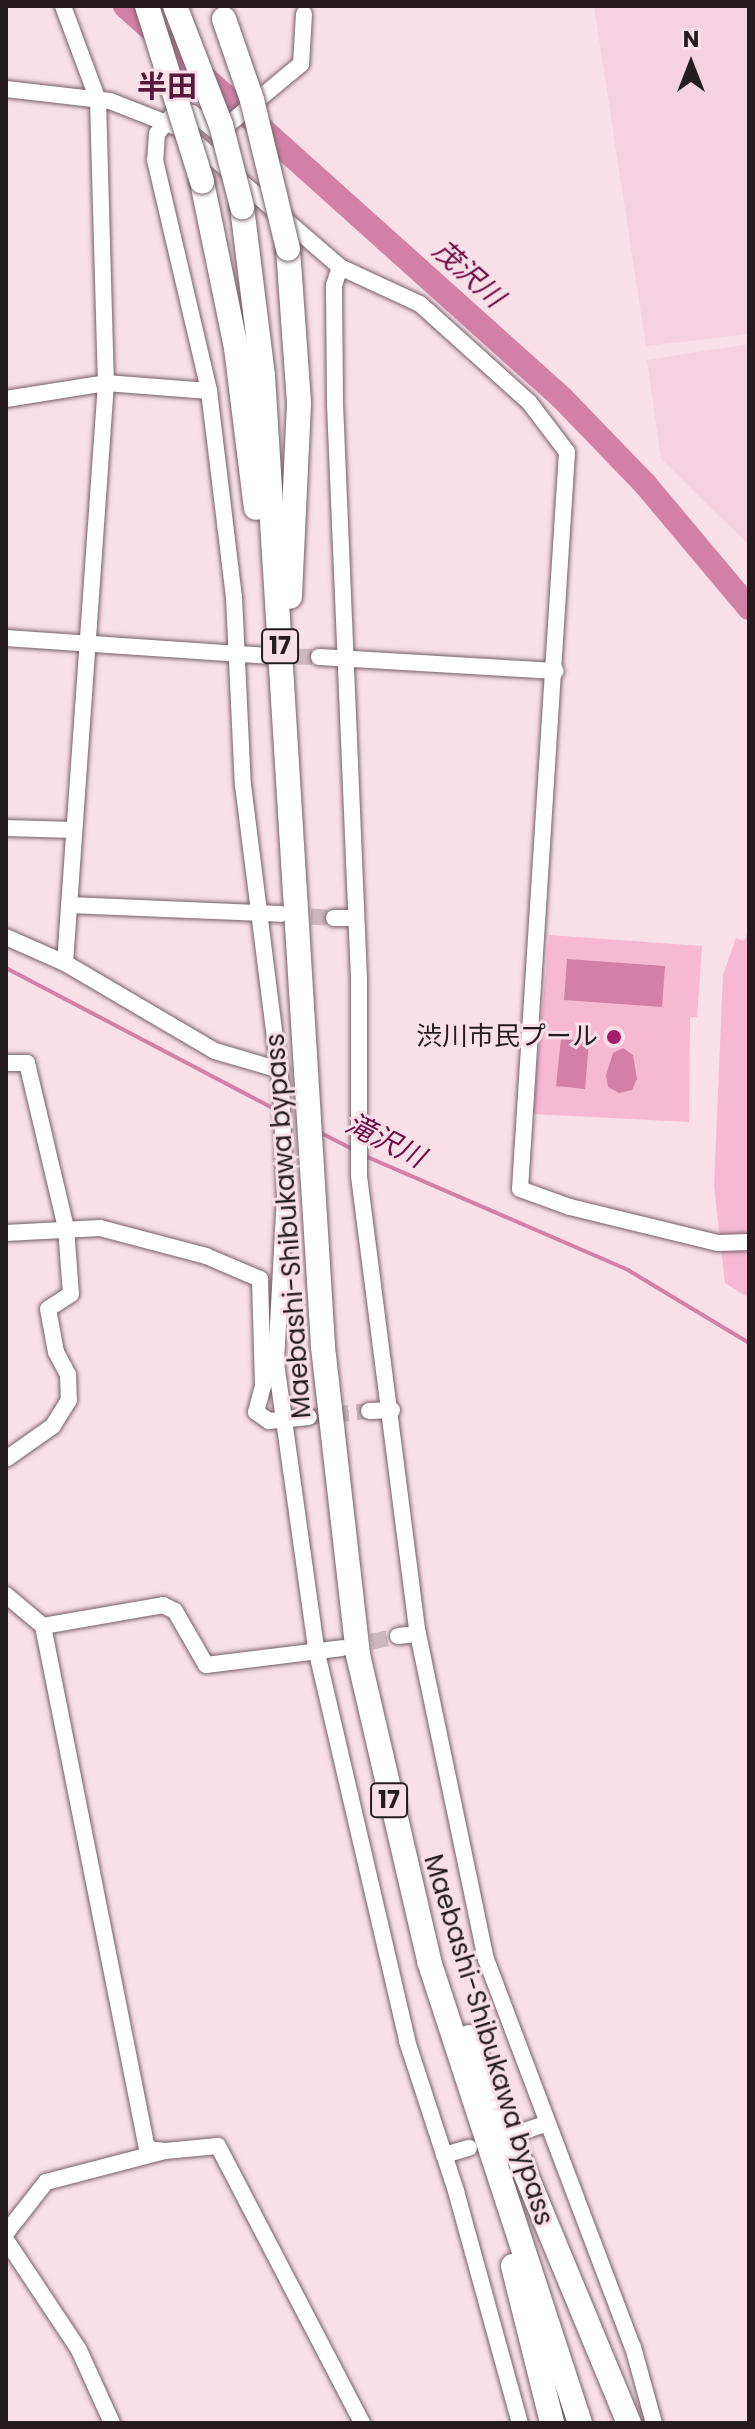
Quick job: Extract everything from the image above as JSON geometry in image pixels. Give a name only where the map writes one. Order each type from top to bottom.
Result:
[{"type":"highway","name":"17","points":[[147,6],[202,182],[236,348],[261,557],[277,604]]},
{"type":"highway","name":"Maebashi-Shibukawa bypass","points":[[175,6],[221,125],[242,207],[260,335],[323,1347],[358,1655],[409,1882],[440,1996],[580,2423]]},
{"type":"highway","name":"17","points":[[221,13],[252,100],[288,249],[299,404],[284,709]]},
{"type":"highway","points":[[409,1882],[629,2423]]},
{"type":"highway","points":[[440,1996],[445,2045],[498,2214],[552,2423]]},
{"type":"street","points":[[63,6],[98,100],[106,383],[65,963]]},
{"type":"street","points":[[304,14],[301,64],[231,127],[214,133],[187,110],[163,123],[154,145],[157,174],[183,260],[209,391],[258,914],[280,1077],[283,1140],[276,1363],[317,1653],[407,2041],[444,2155],[520,2423]]},
{"type":"street","points":[[6,89],[98,100],[163,123],[213,151],[340,267],[420,304],[529,402],[567,452],[556,671],[520,1189],[570,1207],[706,1240],[749,1242]]},
{"type":"street","points":[[340,267],[334,286],[334,359],[355,918],[359,1176],[392,1410],[418,1634],[486,1959],[545,2124],[633,2347],[654,2423]]},
{"type":"street","points":[[6,399],[106,383],[209,391]]},
{"type":"street","points":[[6,638],[267,656]]},
{"type":"street","points":[[319,657],[556,671]]},
{"type":"street","points":[[6,828],[74,830]]},
{"type":"street","points":[[69,905],[281,914]]},
{"type":"street","points":[[334,918],[355,918]]},
{"type":"street","points":[[6,937],[65,963],[215,1051],[280,1077]]},
{"type":"street","points":[[6,1063],[27,1063],[66,1228],[71,1294],[48,1309],[56,1352],[68,1375],[69,1400],[53,1426],[6,1459]]},
{"type":"street","points":[[6,1233],[100,1228],[206,1256],[260,1279],[263,1386],[254,1406],[269,1421],[309,1417]]},
{"type":"street","points":[[369,1411],[392,1410]]},
{"type":"street","points":[[6,1595],[43,1626],[147,2149],[165,2151]]},
{"type":"street","points":[[43,1626],[163,1605],[175,1611],[206,1665],[342,1648]]},
{"type":"street","points":[[398,1636],[418,1634]]},
{"type":"street","points":[[524,2131],[545,2124]]},
{"type":"street","points":[[6,2233],[46,2182],[165,2151],[218,2146],[362,2423]]},
{"type":"street","points":[[444,2155],[469,2148]]},
{"type":"street","points":[[6,2240],[79,2350],[112,2423]]},
{"type":"shaded area","points":[[594,6],[749,6],[749,334],[646,346]]},
{"type":"shaded area","points":[[749,344],[749,545],[661,459],[647,360]]},
{"type":"shaded area","points":[[749,929],[749,1298],[725,1283],[714,1186],[723,975],[736,938],[744,941]]},
{"type":"shaded area","name":"渋川市民プール","points":[[549,935],[702,946],[697,1017],[690,1017],[689,1122],[533,1114]]},
{"type":"shaded area","points":[[567,959],[665,966],[662,1007],[564,1000]]},
{"type":"shaded area","points":[[561,1039],[589,1041],[585,1089],[556,1086]]},
{"type":"shaded area","points":[[623,1048],[633,1055],[637,1079],[632,1090],[619,1093],[608,1087],[606,1075],[613,1053]]},
{"type":"waterway","name":"茂沢川","points":[[125,6],[562,398],[645,484],[749,608]]},
{"type":"waterway","name":"滝沢川","points":[[6,968],[276,1110]]},
{"type":"waterway","name":"滝沢川","points":[[319,1132],[354,1150]]},
{"type":"waterway","name":"滝沢川","points":[[365,1156],[628,1270],[749,1343]]},
{"type":"tunnel","points":[[272,656],[319,657]]},
{"type":"tunnel","points":[[287,915],[334,918]]},
{"type":"tunnel","points":[[309,1417],[369,1411]]},
{"type":"tunnel","points":[[348,1647],[398,1636]]},
{"type":"place","name":"渋川市民プール","points":[[614,1037]]},
{"type":"district","name":"半田","points":[[167,87]]}]
